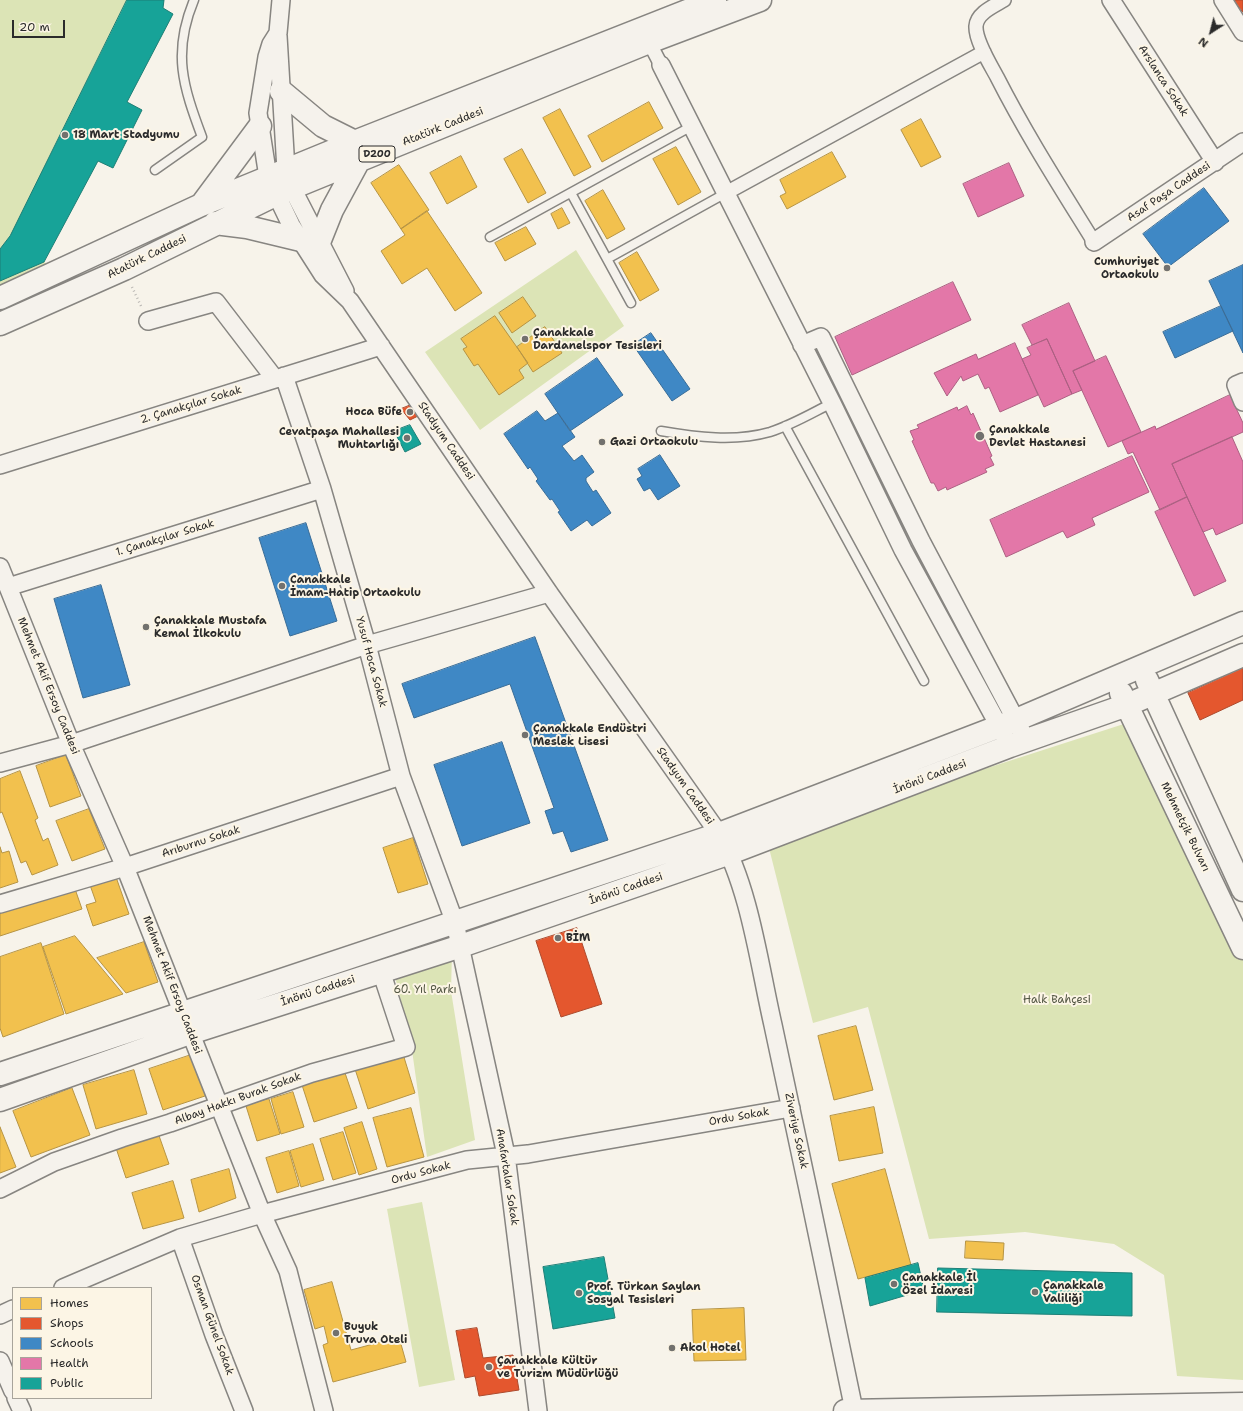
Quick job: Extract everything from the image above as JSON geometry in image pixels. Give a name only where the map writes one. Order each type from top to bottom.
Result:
[{"type":"main road","name":"Atatürk Caddesi","points":[[0,298],[201,205],[281,182],[356,152],[715,0]]},
{"type":"main road","name":"Atatürk Caddesi","points":[[356,152],[760,0]]},
{"type":"main road","points":[[215,223],[248,227],[310,240],[332,210],[356,152],[281,91]]},
{"type":"main road","points":[[201,205],[260,126]]},
{"type":"main road","name":"Atatürk Caddesi","points":[[0,324],[124,269],[215,223],[281,182]]},
{"type":"main road","name":"İnönü Caddesi","points":[[0,1074],[184,1011],[455,923],[719,834],[1008,723],[1243,623]]},
{"type":"main road","name":"İnönü Caddesi","points":[[0,1100],[190,1033],[461,946],[730,853],[1018,743],[1127,705],[1243,655]]},
{"type":"main road","points":[[1141,667],[1243,890]]},
{"type":"main road","name":"Mehmetçik Bulvarı","points":[[1115,678],[1243,948]]},
{"type":"main road","points":[[849,1410],[1243,1404]]},
{"type":"street","name":"Stadyum Caddesi","points":[[281,0],[278,33],[271,44],[258,113],[260,126],[281,182],[310,240],[323,275],[350,301],[549,593],[719,834],[730,853]]},
{"type":"street","points":[[1004,0],[979,18],[976,26],[984,52],[1025,131],[1094,242]]},
{"type":"street","name":"Arslanca Sokak","points":[[1111,0],[1215,162]]},
{"type":"street","points":[[1223,0],[1243,32]]},
{"type":"street","points":[[278,33],[281,91],[281,182]]},
{"type":"street","points":[[649,42],[832,403],[903,550],[1008,723]]},
{"type":"street","points":[[726,193],[984,52]]},
{"type":"street","name":"Asaf Paşa Caddesi","points":[[1094,242],[1243,142]]},
{"type":"street","name":"Yusuf Hoca Sokak","points":[[148,321],[216,302],[280,378],[322,488],[367,645],[401,776],[455,923],[461,946]]},
{"type":"street","points":[[802,345],[821,337],[1018,743]]},
{"type":"street","name":"2. Çanakçılar Sokak","points":[[0,465],[381,346]]},
{"type":"street","points":[[1243,382],[1236,385],[1243,402]]},
{"type":"street","name":"1. Çanakçılar Sokak","points":[[8,587],[322,488]]},
{"type":"street","name":"Mehmet Akif Ersoy Caddesi","points":[[0,567],[71,744],[125,867],[184,1011],[190,1033],[220,1104],[262,1214],[288,1271],[324,1411]]},
{"type":"street","points":[[0,763],[71,744],[367,645],[549,593]]},
{"type":"street","name":"Arıburnu Sokak","points":[[0,904],[125,867],[401,776]]},
{"type":"street","name":"Ziveriye Sokak","points":[[730,853],[744,896],[791,1108],[849,1410]]},
{"type":"street","name":"Anafartalar Sokak","points":[[461,946],[506,1156],[538,1411]]},
{"type":"street","name":"Albay Hakkı Burak Sokak","points":[[0,1190],[54,1162],[312,1073],[406,1047],[381,971]]},
{"type":"street","name":"Ordu Sokak","points":[[65,1287],[180,1238],[262,1214],[467,1160],[528,1154],[791,1108]]},
{"type":"street","name":"Osman Günel Sokak","points":[[180,1238],[214,1335],[244,1411]]},
{"type":"street","points":[[0,1315],[12,1309]]},
{"type":"street","points":[[0,1361],[12,1389]]},
{"type":"street","points":[[16,1399],[22,1411]]},
{"type":"lane","points":[[155,170],[202,136],[189,103],[182,74],[182,41],[194,0]]},
{"type":"lane","points":[[490,237],[692,126]]},
{"type":"lane","points":[[570,193],[631,303]]},
{"type":"lane","points":[[607,259],[726,193]]},
{"type":"lane","points":[[661,431],[696,436],[752,436],[785,426],[832,403]]},
{"type":"lane","points":[[785,426],[924,681]]},
{"type":"path","points":[[124,269],[148,321]]},
{"type":"green space","name":"18 Mart Stadyumu","points":[[0,0],[164,0],[163,8],[173,14],[127,102],[142,110],[113,168],[98,161],[44,261],[49,268],[0,287]]},
{"type":"green space","name":"Çanakkale Dardanelspor Tesisleri","points":[[576,250],[624,326],[480,430],[425,352]]},
{"type":"green space","name":"Halk Bahçesi","points":[[1130,722],[1243,959],[1243,1380],[1177,1376],[1164,1275],[1114,1244],[1025,1232],[929,1239],[868,1007],[813,1023],[768,844],[947,781]]},
{"type":"green space","name":"60. Yıl Parkı","points":[[452,953],[451,991],[475,1140],[427,1157],[411,1043],[394,972]]},
{"type":"green space","points":[[422,1202],[455,1380],[419,1387],[387,1209]]},
{"type":"building: Homes","points":[[649,102],[663,128],[602,162],[588,136]]},
{"type":"building: Homes","points":[[560,109],[591,167],[574,176],[543,118]]},
{"type":"building: Homes","points":[[921,119],[941,157],[921,167],[901,130]]},
{"type":"building: Homes","points":[[676,147],[701,192],[678,205],[653,159]]},
{"type":"building: Homes","points":[[522,149],[546,193],[528,203],[504,159]]},
{"type":"building: Homes","points":[[832,152],[846,177],[787,209],[780,196],[786,193],[780,180]]},
{"type":"building: Homes","points":[[461,156],[477,187],[447,204],[430,173]]},
{"type":"building: Homes","points":[[399,165],[429,210],[401,229],[371,183]]},
{"type":"building: Homes","points":[[603,190],[625,229],[607,239],[585,201]]},
{"type":"building: Homes","points":[[562,208],[570,223],[558,229],[551,214]]},
{"type":"building: Homes","points":[[427,211],[482,293],[455,311],[427,268],[402,284],[381,251],[405,235],[401,229]]},
{"type":"building: Homes","points":[[526,227],[536,244],[505,261],[495,243]]},
{"type":"building: Homes","points":[[637,252],[659,290],[640,301],[619,263]]},
{"type":"building: Homes","points":[[523,297],[536,316],[512,333],[499,313]]},
{"type":"building: Homes","points":[[495,316],[528,363],[519,370],[524,378],[499,395],[478,364],[474,366],[463,349],[467,347],[461,339]]},
{"type":"building: Homes","points":[[545,327],[562,353],[533,372],[517,347]]},
{"type":"building: Homes","points":[[66,755],[81,796],[50,807],[36,766]]},
{"type":"building: Homes","points":[[20,771],[38,818],[35,820],[43,841],[48,838],[58,865],[32,875],[26,861],[21,863],[2,812],[0,813],[0,779]]},
{"type":"building: Homes","points":[[89,809],[105,849],[72,861],[56,821]]},
{"type":"building: Homes","points":[[413,838],[428,884],[398,893],[383,848]]},
{"type":"building: Homes","points":[[0,847],[2,853],[9,851],[18,882],[0,888]]},
{"type":"building: Homes","points":[[116,877],[129,914],[93,926],[86,905],[96,902],[90,885]]},
{"type":"building: Homes","points":[[74,886],[82,909],[0,936],[0,910]]},
{"type":"building: Homes","points":[[75,936],[123,994],[66,1014],[43,947]]},
{"type":"building: Homes","points":[[144,942],[158,982],[126,993],[97,958]]},
{"type":"building: Homes","points":[[41,943],[64,1014],[3,1037],[0,1028],[0,957]]},
{"type":"building: Homes","points":[[856,1026],[873,1090],[834,1100],[818,1036]]},
{"type":"building: Homes","points":[[194,1054],[208,1095],[163,1110],[149,1069]]},
{"type":"building: Homes","points":[[403,1054],[415,1093],[368,1109],[355,1069]]},
{"type":"building: Homes","points":[[134,1070],[147,1114],[96,1129],[83,1085]]},
{"type":"building: Homes","points":[[344,1070],[357,1108],[314,1122],[302,1085]]},
{"type":"building: Homes","points":[[72,1088],[90,1135],[31,1157],[13,1111]]},
{"type":"building: Homes","points":[[293,1092],[304,1127],[281,1134],[271,1099]]},
{"type":"building: Homes","points":[[269,1099],[280,1134],[257,1141],[246,1106]]},
{"type":"building: Homes","points":[[874,1107],[883,1153],[839,1161],[830,1116]]},
{"type":"building: Homes","points":[[411,1108],[424,1157],[387,1167],[373,1118]]},
{"type":"building: Homes","points":[[362,1122],[377,1169],[359,1175],[344,1128]]},
{"type":"building: Homes","points":[[0,1127],[16,1167],[0,1173]]},
{"type":"building: Homes","points":[[157,1130],[169,1164],[126,1178],[115,1145]]},
{"type":"building: Homes","points":[[343,1132],[356,1173],[333,1180],[320,1139]]},
{"type":"building: Homes","points":[[313,1144],[324,1180],[301,1187],[290,1151]]},
{"type":"building: Homes","points":[[289,1151],[299,1186],[277,1193],[266,1158]]},
{"type":"building: Homes","points":[[229,1169],[236,1198],[199,1212],[191,1180]]},
{"type":"building: Homes","points":[[885,1169],[911,1265],[858,1279],[832,1184]]},
{"type":"building: Homes","points":[[173,1181],[184,1218],[143,1229],[132,1193]]},
{"type":"building: Homes","points":[[966,1241],[1004,1243],[1003,1260],[965,1258]]},
{"type":"building: Homes","name":"Buyuk Truva Oteli","points":[[332,1282],[351,1350],[399,1337],[406,1362],[333,1382],[323,1345],[328,1343],[324,1326],[315,1329],[304,1290]]},
{"type":"building: Homes","points":[[744,1308],[746,1360],[694,1361],[692,1310]]},
{"type":"building: Shops","points":[[1234,0],[1243,0],[1243,12]]},
{"type":"building: Shops","name":"Hoca Büfe","points":[[411,405],[418,416],[410,420],[401,409]]},
{"type":"building: Shops","points":[[1243,668],[1243,700],[1200,720],[1188,693]]},
{"type":"building: Shops","points":[[577,928],[602,1004],[561,1017],[536,941]]},
{"type":"building: Shops","name":"Çanakkale Kültür ve Turizm Müdürlüğü","points":[[477,1328],[483,1358],[513,1355],[519,1390],[479,1396],[475,1376],[465,1378],[456,1331]]},
{"type":"building: Schools","points":[[1204,188],[1229,221],[1168,267],[1143,234]]},
{"type":"building: Schools","points":[[1243,265],[1243,353],[1209,281]]},
{"type":"building: Schools","points":[[1221,306],[1233,331],[1175,358],[1163,332]]},
{"type":"building: Schools","points":[[651,333],[690,389],[672,401],[633,345]]},
{"type":"building: Schools","points":[[597,358],[623,395],[570,431],[545,394]]},
{"type":"building: Schools","points":[[537,411],[545,421],[558,413],[575,437],[562,446],[574,461],[582,455],[594,472],[586,478],[586,481],[593,492],[596,490],[611,513],[592,526],[587,520],[571,531],[558,512],[560,511],[552,499],[550,500],[536,481],[538,479],[530,467],[528,469],[504,434]]},
{"type":"building: Schools","points":[[660,455],[680,486],[658,500],[650,488],[644,491],[637,479],[642,476],[638,469]]},
{"type":"building: Schools","points":[[306,523],[337,621],[290,636],[259,538]]},
{"type":"building: Schools","points":[[101,585],[130,685],[83,698],[54,599]]},
{"type":"building: Schools","points":[[535,637],[608,840],[571,852],[563,831],[553,834],[545,811],[554,808],[510,684],[414,718],[402,684]]},
{"type":"building: Schools","points":[[502,742],[530,823],[462,846],[434,765]]},
{"type":"building: Health","points":[[1009,163],[1024,196],[978,217],[963,184]]},
{"type":"building: Health","points":[[953,282],[971,320],[852,375],[835,337]]},
{"type":"building: Health","points":[[1069,303],[1095,361],[1073,371],[1082,390],[1072,394],[1047,339],[1032,345],[1022,325]]},
{"type":"building: Health","points":[[1047,339],[1072,394],[1044,407],[1022,359],[1031,355],[1027,348]]},
{"type":"building: Health","points":[[1015,343],[1038,395],[1000,412],[989,387],[985,389],[978,374],[963,381],[961,376],[947,396],[934,373],[976,354],[978,359]]},
{"type":"building: Health","points":[[1106,356],[1141,432],[1108,447],[1073,371]]},
{"type":"building: Health","points":[[1230,395],[1243,423],[1243,432],[1172,464],[1187,497],[1160,510],[1133,452],[1128,454],[1122,441],[1155,426],[1156,429]]},
{"type":"building: Health","points":[[967,406],[971,415],[973,413],[992,456],[990,457],[994,465],[985,469],[987,472],[947,490],[946,487],[938,491],[934,483],[931,483],[912,441],[914,440],[910,431],[919,428],[917,425],[957,407],[958,410]]},
{"type":"building: Health","points":[[1232,437],[1243,462],[1243,523],[1216,535],[1213,528],[1203,532],[1172,464]]},
{"type":"building: Health","points":[[1132,456],[1149,492],[1092,518],[1095,525],[1067,538],[1063,531],[1006,557],[990,520]]},
{"type":"building: Health","points":[[1187,497],[1226,581],[1194,596],[1155,512]]},
{"type":"building: Public","points":[[127,0],[164,0],[163,8],[173,14],[127,102],[142,110],[113,168],[98,161],[44,262],[0,281],[0,249],[10,236]]},
{"type":"building: Public","name":"Cevatpaşa Mahallesi Muhtarlığı","points":[[410,425],[421,444],[405,452],[394,431]]},
{"type":"building: Public","name":"Prof. Türkan Saylan Sosyal Tesisleri","points":[[604,1257],[615,1318],[553,1329],[543,1267]]},
{"type":"building: Public","name":"Çanakkale İl Özel İdaresi","points":[[918,1263],[924,1290],[870,1306],[865,1278]]},
{"type":"building: Public","name":"Çanakkale Valiliği","points":[[938,1268],[1132,1273],[1132,1316],[937,1312]]},
{"type":"place","name":"18 Mart Stadyumu","points":[[65,135]]},
{"type":"place","name":"Cumhuriyet Ortaokulu","points":[[1167,268]]},
{"type":"place","name":"Çanakkale Dardanelspor Tesisleri","points":[[525,339]]},
{"type":"place","name":"Hoca Büfe","points":[[410,412]]},
{"type":"place","name":"Çanakkale Devlet Hastanesi","points":[[980,436]]},
{"type":"place","name":"Cevatpaşa Mahallesi Muhtarlığı","points":[[407,438]]},
{"type":"place","name":"Gazi Ortaokulu","points":[[602,442]]},
{"type":"place","name":"Çanakkale İmam-Hatip Ortaokulu","points":[[282,586]]},
{"type":"place","name":"Çanakkale Mustafa Kemal İlkokulu","points":[[146,627]]},
{"type":"place","name":"Çanakkale Endüstri Meslek Lisesi","points":[[525,735]]},
{"type":"place","name":"BİM","points":[[558,938]]},
{"type":"place","name":"Çanakkale İl Özel İdaresi","points":[[894,1284]]},
{"type":"place","name":"Çanakkale Valiliği","points":[[1035,1292]]},
{"type":"place","name":"Prof. Türkan Saylan Sosyal Tesisleri","points":[[579,1293]]},
{"type":"place","name":"Buyuk Truva Oteli","points":[[336,1333]]},
{"type":"place","name":"Akol Hotel","points":[[672,1348]]},
{"type":"place","name":"Çanakkale Kültür ve Turizm Müdürlüğü","points":[[489,1367]]}]
